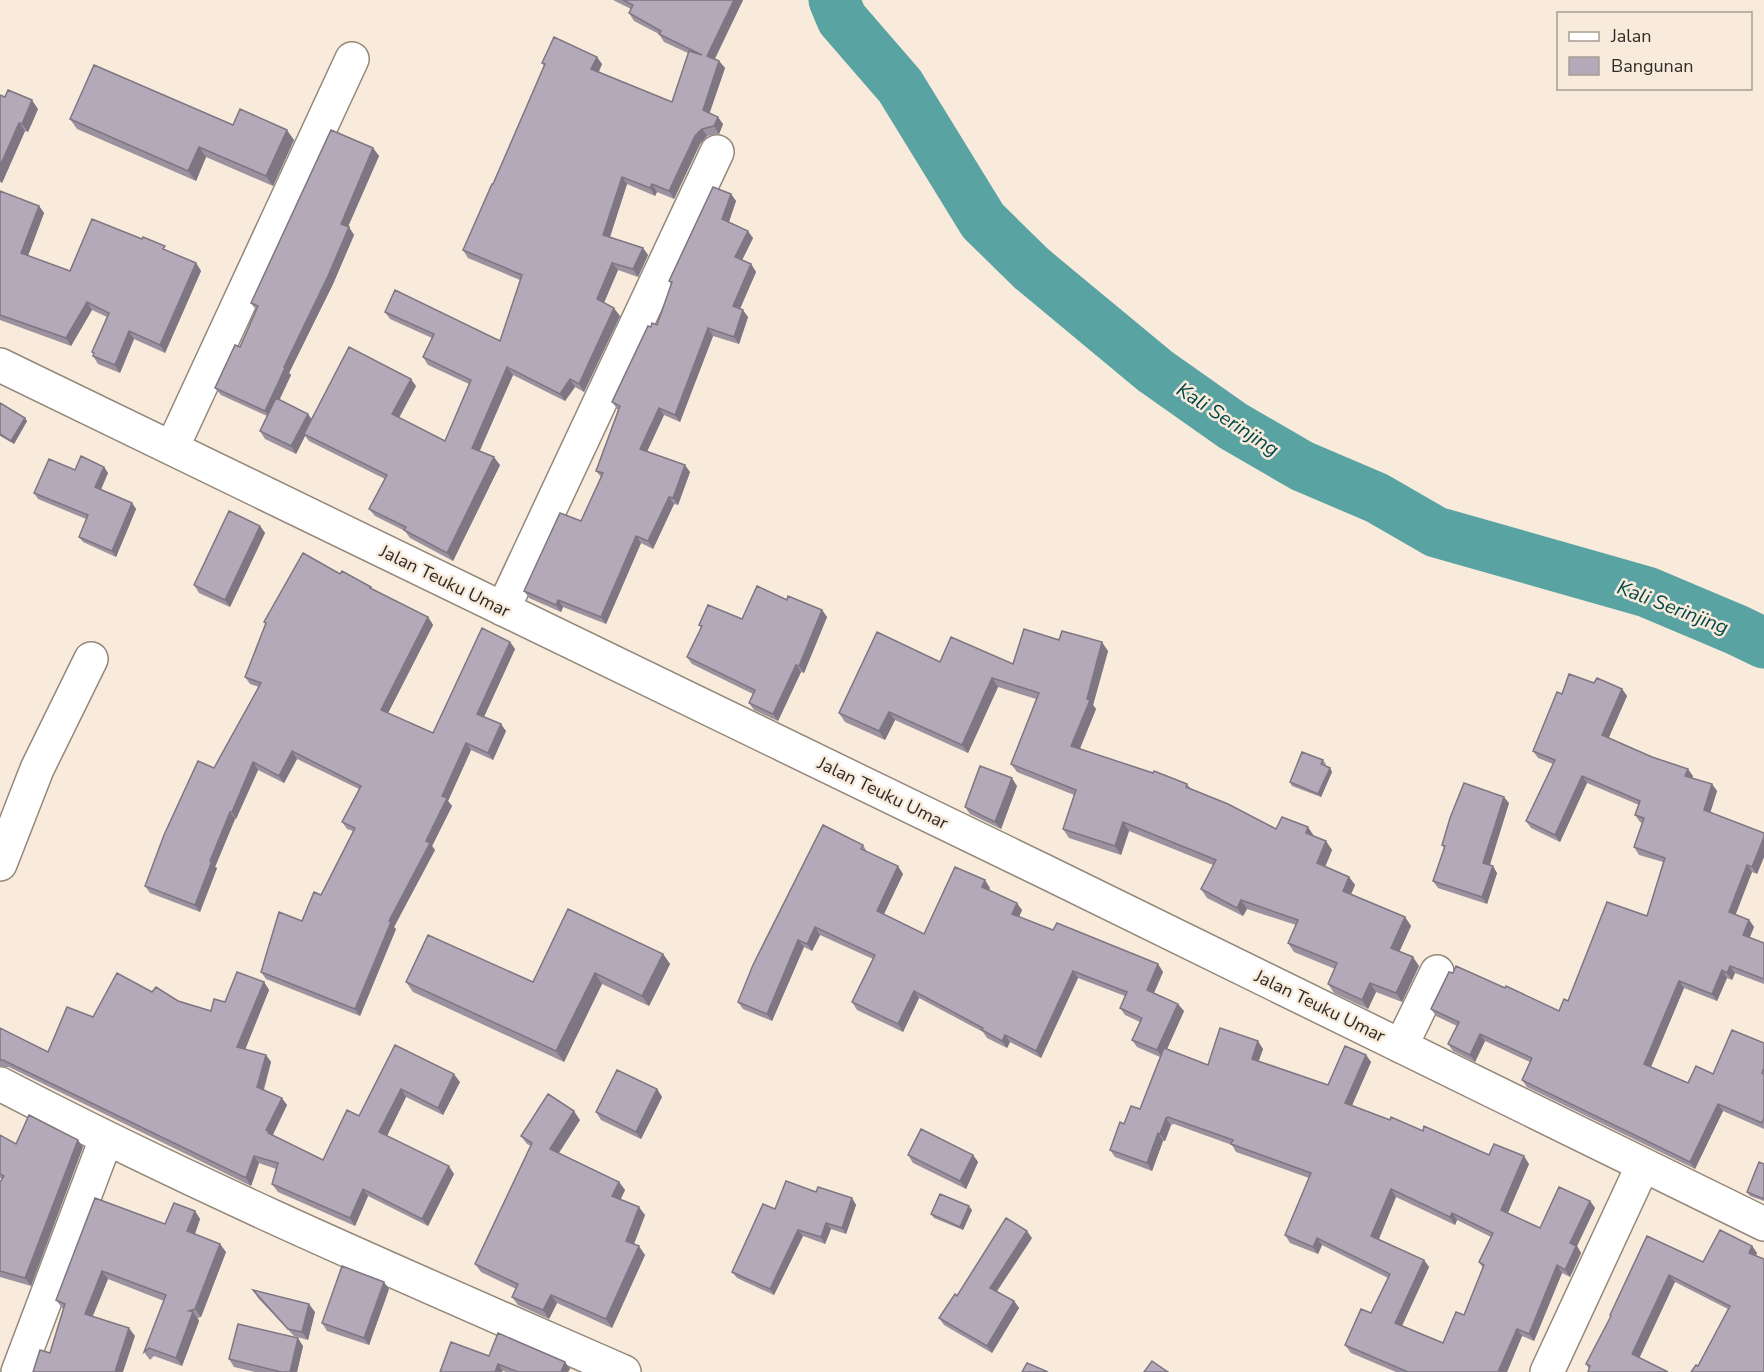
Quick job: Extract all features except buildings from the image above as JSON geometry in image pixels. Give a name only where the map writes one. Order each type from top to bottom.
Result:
[{"type":"street","points":[[172,448],[352,59]]},
{"type":"street","points":[[503,609],[717,152]]},
{"type":"street","name":"Jalan Teuku Umar","points":[[0,365],[1764,1224]]},
{"type":"street","points":[[0,864],[37,769],[91,659]]},
{"type":"street","points":[[1401,1046],[1437,972]]},
{"type":"street","points":[[0,1084],[106,1139],[624,1372]]},
{"type":"street","points":[[18,1372],[106,1139]]},
{"type":"street","points":[[1547,1372],[1643,1165]]},
{"type":"waterway","name":"Kali Serinjing","points":[[834,0],[842,19],[900,86],[983,221],[1032,269],[1155,371],[1233,426],[1302,466],[1377,498],[1436,532],[1647,592],[1764,643]]}]
